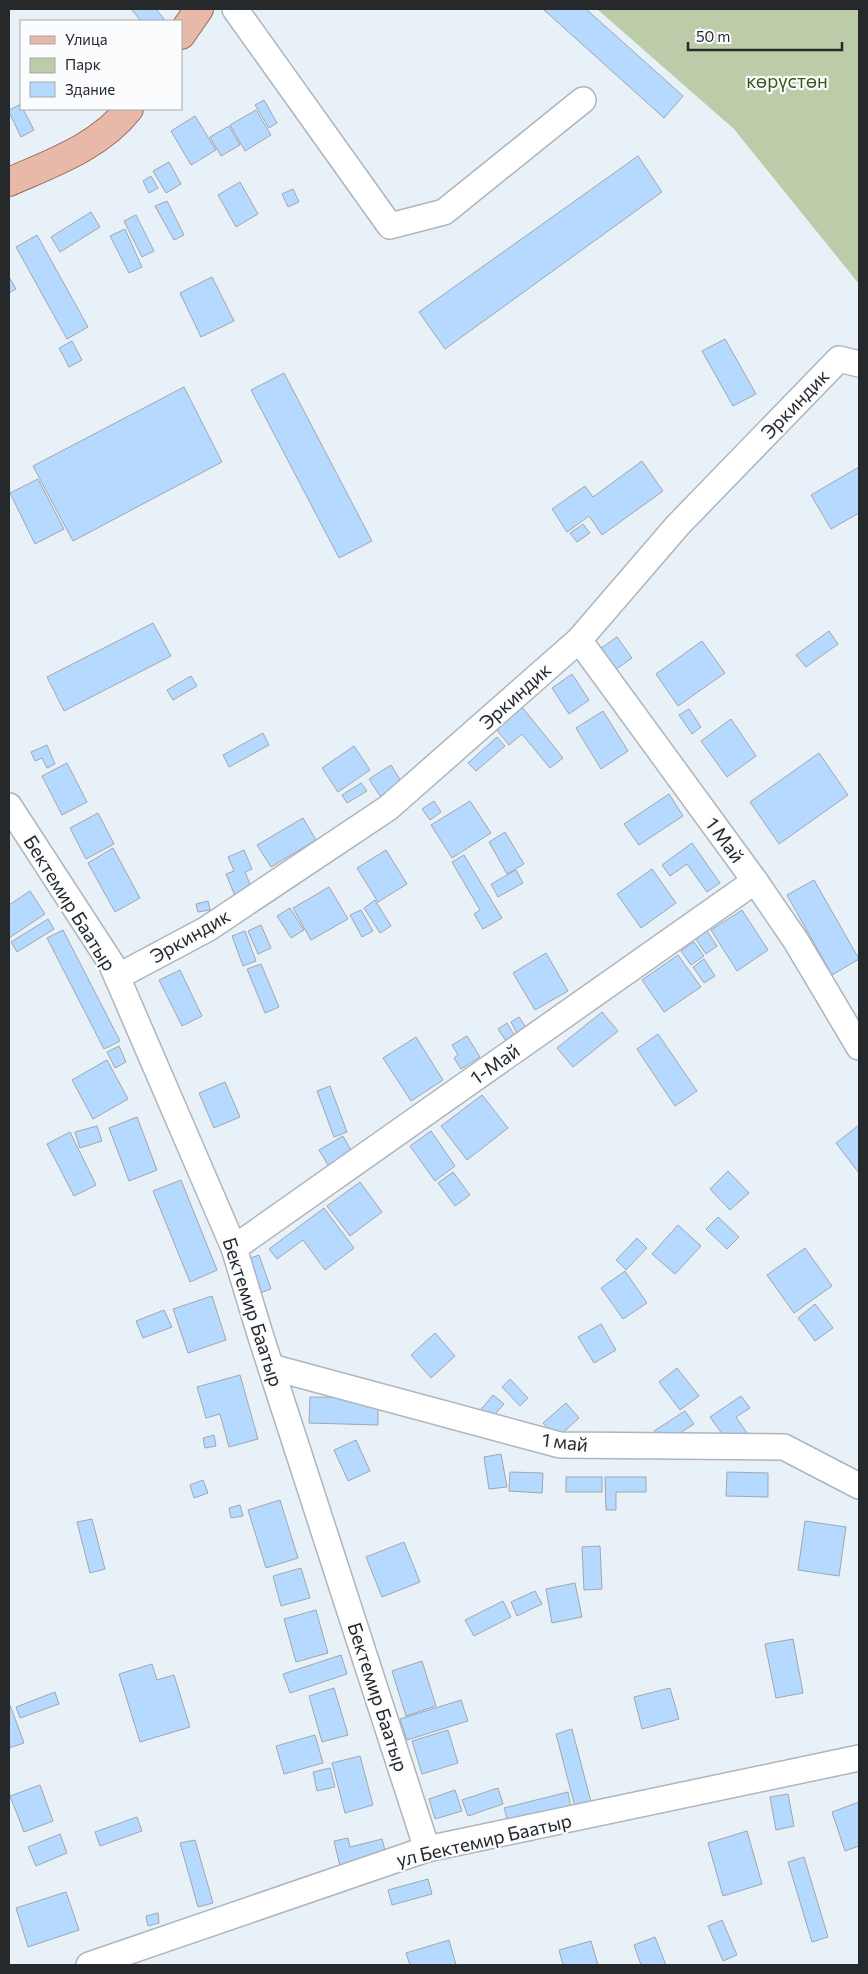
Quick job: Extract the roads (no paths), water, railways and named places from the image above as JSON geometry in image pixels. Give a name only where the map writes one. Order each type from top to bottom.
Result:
[{"type":"main road","points":[[182,34],[199,9]]},
{"type":"main road","points":[[9,182],[76,153],[119,121],[128,110]]},
{"type":"street","points":[[234,9],[390,226],[444,212],[583,100]]},
{"type":"street","name":"Эркиндик","points":[[117,977],[207,929],[388,808],[579,640],[678,524],[839,359],[859,364]]},
{"type":"street","name":"1 Май","points":[[579,640],[755,881],[796,941],[859,1047]]},
{"type":"street","name":"Бектемир Баатыр","points":[[9,806],[16,835],[111,963],[234,1248],[427,1849]]},
{"type":"street","name":"1-Май","points":[[234,1248],[755,881]]},
{"type":"street","name":"1 май","points":[[271,1367],[560,1445],[784,1447],[859,1486]]},
{"type":"street","name":"ул Бектемир Баатыр","points":[[89,1965],[427,1849],[859,1758]]},
{"type":"park label","name":"көрүстөн","points":[[787,81]]}]
